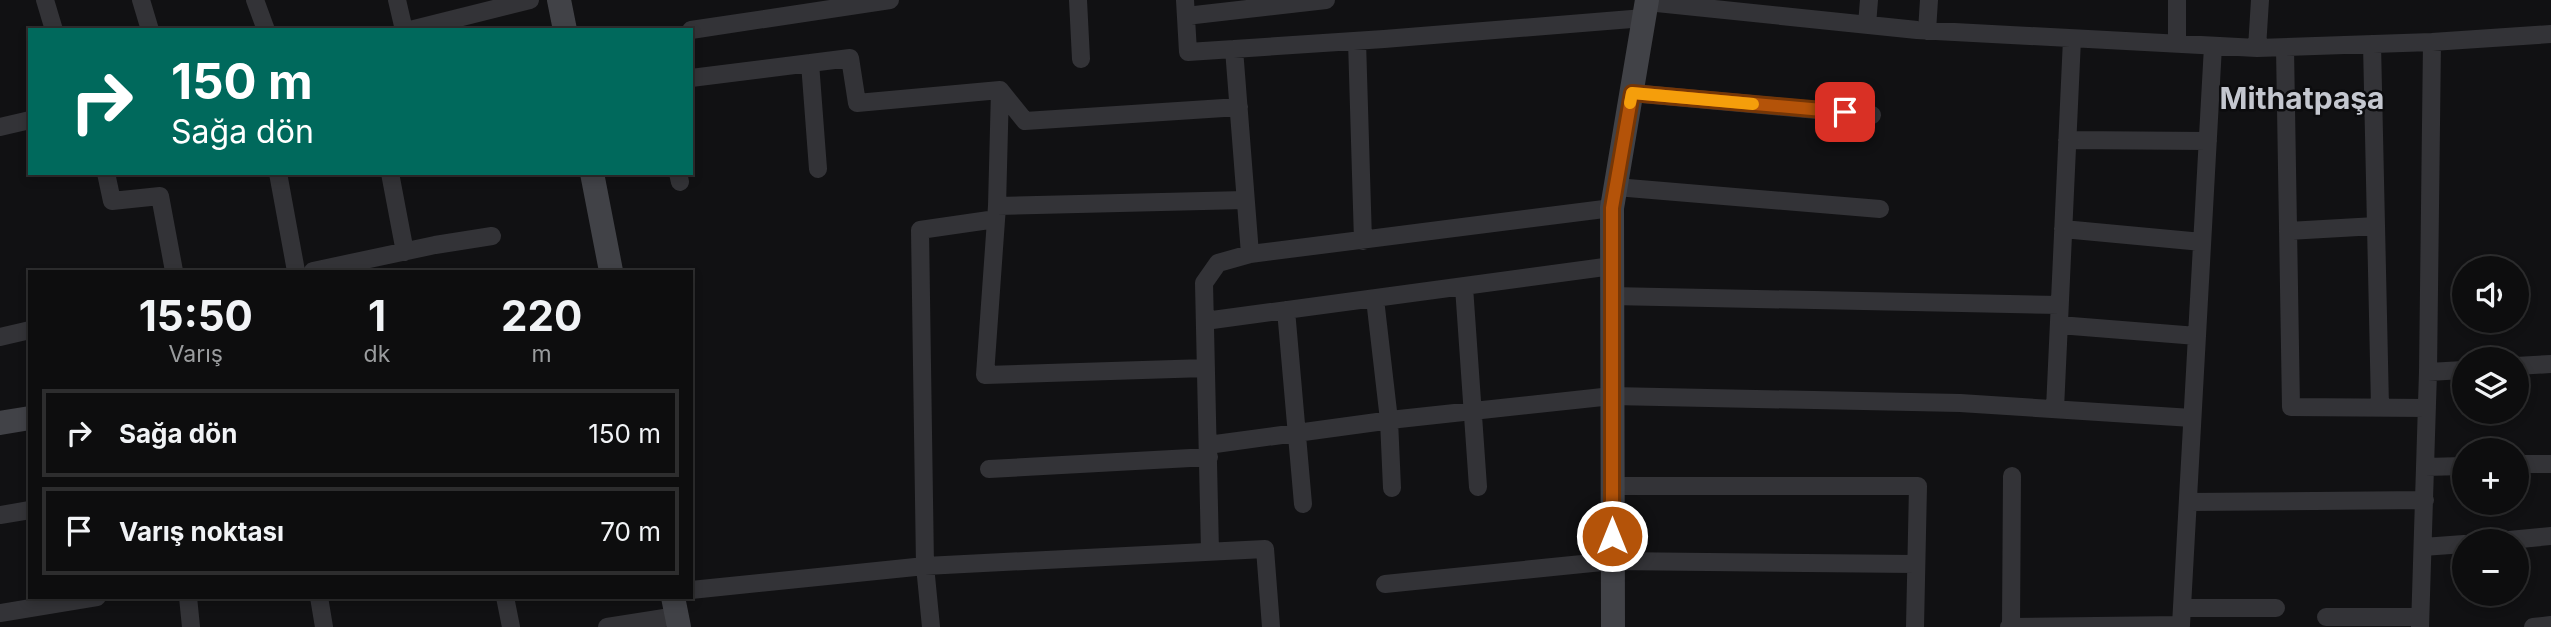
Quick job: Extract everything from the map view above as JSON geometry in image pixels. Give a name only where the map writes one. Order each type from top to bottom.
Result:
[{"type":"street","points":[[45,0],[53,28]]},
{"type":"street","points":[[141,0],[149,28]]},
{"type":"street","points":[[255,0],[264,28]]},
{"type":"street","points":[[397,0],[404,28]]},
{"type":"street","points":[[418,28],[530,0]]},
{"type":"street","points":[[559,0],[565,28]]},
{"type":"street","points":[[693,30],[890,0]]},
{"type":"street","points":[[1078,0],[1081,59]]},
{"type":"street","points":[[1326,0],[1185,8],[1188,52],[1357,41],[1646,7],[1927,31],[2257,48],[2432,42],[2551,34]]},
{"type":"street","points":[[1867,24],[1869,0]]},
{"type":"street","points":[[1927,31],[1929,0]]},
{"type":"street","points":[[2177,0],[2177,44]]},
{"type":"street","points":[[2257,48],[2260,0]]},
{"type":"street","points":[[1613,627],[1611,296],[1614,198],[1646,7]]},
{"type":"street","points":[[2055,409],[2072,39]]},
{"type":"street","points":[[1357,41],[1363,241]]},
{"type":"street","points":[[2326,617],[2420,622],[2428,372],[2432,42]]},
{"type":"street","points":[[2372,44],[2380,407]]},
{"type":"street","points":[[2012,476],[2010,627],[2181,625],[2213,46]]},
{"type":"street","points":[[2285,48],[2291,407],[2427,408]]},
{"type":"street","points":[[1234,49],[1250,254]]},
{"type":"street","points":[[693,78],[850,58],[856,103],[1000,90]]},
{"type":"street","points":[[810,63],[818,169]]},
{"type":"street","points":[[1000,90],[1025,121],[1239,107]]},
{"type":"street","points":[[1000,90],[997,213],[985,375],[1206,368]]},
{"type":"street","points":[[1632,93],[1872,115]]},
{"type":"street","points":[[0,127],[28,120]]},
{"type":"street","points":[[2067,140],[2208,141]]},
{"type":"street","points":[[106,175],[112,201],[160,196],[174,270]]},
{"type":"street","points":[[278,175],[296,270]]},
{"type":"street","points":[[390,175],[405,252]]},
{"type":"street","points":[[592,175],[611,270]]},
{"type":"street","points":[[1210,552],[1205,282],[1218,263],[1250,254],[1363,241],[1614,198],[1880,209]]},
{"type":"street","points":[[931,627],[925,566],[920,230],[997,213],[1245,200]]},
{"type":"street","points":[[2288,231],[2376,226]]},
{"type":"street","points":[[2063,229],[2202,242]]},
{"type":"street","points":[[318,270],[492,236]]},
{"type":"street","points":[[1205,321],[1612,265]]},
{"type":"street","points":[[1464,287],[1478,487]]},
{"type":"street","points":[[1611,296],[2059,305]]},
{"type":"street","points":[[1376,299],[1389,420],[1392,488]]},
{"type":"street","points":[[1286,310],[1303,504]]},
{"type":"street","points":[[2059,325],[2197,336]]},
{"type":"street","points":[[0,337],[28,330]]},
{"type":"street","points":[[2529,365],[2551,363]]},
{"type":"street","points":[[2428,372],[2452,371]]},
{"type":"street","points":[[989,469],[1208,451],[1298,432],[1612,396],[1960,402],[2192,418]]},
{"type":"street","points":[[0,423],[28,418]]},
{"type":"street","points":[[2529,464],[2551,464]]},
{"type":"street","points":[[2426,467],[2452,466]]},
{"type":"street","points":[[1612,486],[1918,486],[1915,627]]},
{"type":"street","points":[[2188,502],[2424,500]]},
{"type":"street","points":[[0,515],[28,510]]},
{"type":"street","points":[[2529,538],[2551,536]]},
{"type":"street","points":[[2423,547],[2452,545]]},
{"type":"street","points":[[693,590],[925,566],[1265,549],[1270,627]]},
{"type":"street","points":[[1385,584],[1612,561],[1916,564]]},
{"type":"street","points":[[0,613],[85,599]]},
{"type":"street","points":[[188,599],[191,627]]},
{"type":"street","points":[[319,599],[324,627]]},
{"type":"street","points":[[505,599],[511,627]]},
{"type":"street","points":[[2182,608],[2276,608]]},
{"type":"street","points":[[607,627],[676,613]]},
{"type":"street","points":[[2533,627],[2551,625]]},
{"type":"slow traffic","points":[[1630,103],[1632,93],[1753,104]]},
{"type":"district","name":"Mithatpaşa","points":[[2302,98]]},
{"type":"route","points":[[1612,536],[1612,208],[1632,93],[1845,112]]}]
